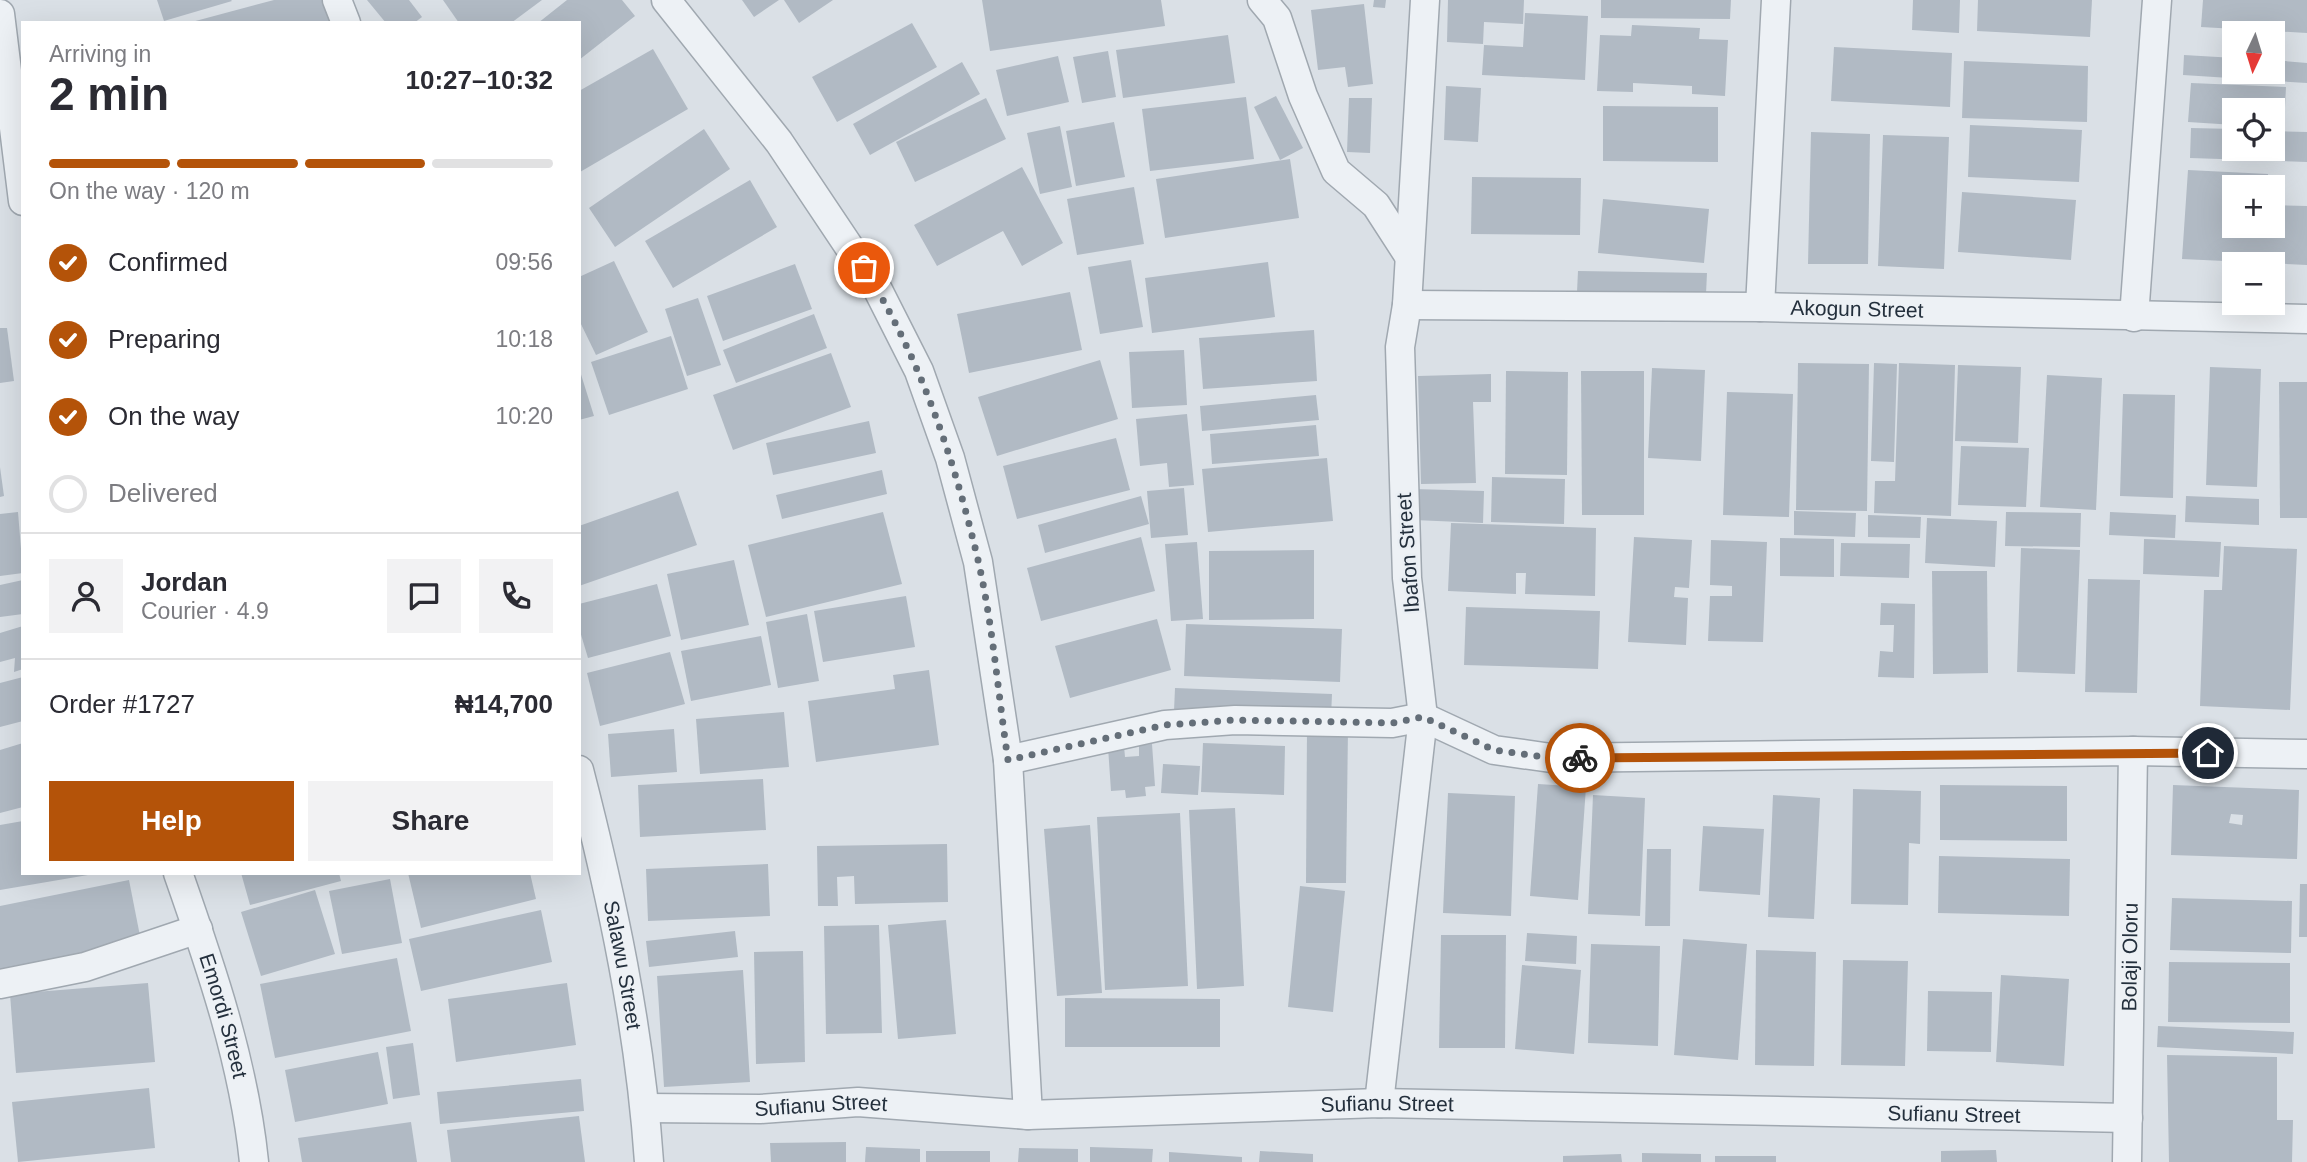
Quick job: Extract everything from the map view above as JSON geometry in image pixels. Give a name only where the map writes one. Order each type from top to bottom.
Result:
[{"type":"street","points":[[337,0],[345,21]]},
{"type":"street","points":[[666,0],[779,142],[836,223],[878,290],[919,371],[950,458],[978,562],[1008,760],[1028,1115]]},
{"type":"street","points":[[1262,0],[1277,18],[1303,96],[1336,171],[1376,205],[1409,256]]},
{"type":"street","name":"Ibafon Street","points":[[1379,1103],[1423,717],[1407,564],[1400,347],[1407,305],[1425,0]]},
{"type":"street","points":[[1760,307],[1776,0]]},
{"type":"street","points":[[2134,317],[2157,0]]},
{"type":"street","points":[[0,14],[21,185]]},
{"type":"street","name":"Akogun Street","points":[[1407,305],[1760,307],[2307,319]]},
{"type":"street","points":[[1008,760],[1165,725],[1235,720],[1392,723],[1423,717],[1494,750],[1551,758],[2133,751],[2307,754]]},
{"type":"street","name":"Bolaji Oloru","points":[[2127,1162],[2133,751]]},
{"type":"street","name":"Salawu Street","points":[[581,778],[609,885],[646,1108],[649,1162]]},
{"type":"street","name":"Emordi Street","points":[[179,875],[198,929],[236,1058],[254,1162]]},
{"type":"street","points":[[0,984],[85,967],[198,929]]},
{"type":"street","name":"Sufianu Street","points":[[646,1108],[760,1109],[858,1102],[1028,1115],[1379,1103],[2128,1118]]},
{"type":"building","points":[[157,0],[231,0],[232,1],[164,21]]},
{"type":"building","points":[[274,0],[325,0],[330,21],[195,21]]},
{"type":"building","points":[[367,0],[409,0],[422,17],[417,21],[384,21]]},
{"type":"building","points":[[443,0],[542,0],[514,21],[458,21]]},
{"type":"building","points":[[567,0],[622,0],[635,16],[581,58],[581,21],[541,21]]},
{"type":"building","points":[[742,0],[779,0],[754,17]]},
{"type":"building","points":[[784,0],[833,0],[799,23]]},
{"type":"building","points":[[982,0],[1161,0],[1165,26],[990,51]]},
{"type":"building","points":[[1374,0],[1386,0],[1385,8],[1373,7]]},
{"type":"building","points":[[1448,0],[1524,0],[1523,24],[1484,22],[1483,44],[1447,42]]},
{"type":"building","points":[[1601,0],[1731,0],[1730,19],[1601,18]]},
{"type":"building","points":[[1913,0],[1960,0],[1959,33],[1912,30]]},
{"type":"building","points":[[1978,0],[2092,0],[2090,37],[1977,31]]},
{"type":"building","points":[[2203,0],[2307,0],[2307,33],[2286,32],[2286,21],[2222,21],[2222,28],[2201,27]]},
{"type":"building","points":[[1364,4],[1373,84],[1348,87],[1345,67],[1318,70],[1311,10]]},
{"type":"building","points":[[1525,13],[1588,16],[1585,80],[1482,75],[1484,45],[1523,47]]},
{"type":"building","points":[[912,23],[937,67],[837,122],[812,77]]},
{"type":"building","points":[[1632,25],[1700,28],[1699,39],[1728,40],[1725,96],[1692,94],[1692,86],[1633,83],[1633,92],[1597,91],[1600,35],[1631,36]]},
{"type":"building","points":[[1228,35],[1235,83],[1123,98],[1116,50]]},
{"type":"building","points":[[1834,47],[1952,53],[1950,107],[1831,101]]},
{"type":"building","points":[[653,49],[688,109],[581,171],[581,90]]},
{"type":"building","points":[[1108,51],[1116,97],[1082,103],[1073,57]]},
{"type":"building","points":[[2184,55],[2222,57],[2222,78],[2183,75]]},
{"type":"building","points":[[1058,56],[1069,102],[1007,116],[996,70]]},
{"type":"building","points":[[1964,61],[2088,66],[2087,122],[1962,118]]},
{"type":"building","points":[[2286,61],[2307,63],[2307,83],[2286,82]]},
{"type":"building","points":[[962,62],[980,94],[870,155],[853,124]]},
{"type":"building","points":[[2191,83],[2286,87],[2285,107],[2285,98],[2222,98],[2222,124],[2188,122]]},
{"type":"building","points":[[1446,86],[1481,88],[1478,142],[1444,140]]},
{"type":"building","points":[[1276,96],[1303,148],[1280,160],[1254,107]]},
{"type":"building","points":[[1246,97],[1254,159],[1150,171],[1142,109]]},
{"type":"building","points":[[986,98],[1006,139],[915,182],[896,142]]},
{"type":"building","points":[[1349,98],[1372,98],[1370,153],[1347,152]]},
{"type":"building","points":[[1603,106],[1718,107],[1718,162],[1603,161]]},
{"type":"building","points":[[1114,122],[1125,177],[1076,186],[1066,131]]},
{"type":"building","points":[[1970,125],[2082,130],[2079,182],[1968,177]]},
{"type":"building","points":[[1060,126],[1072,187],[1040,194],[1027,133]]},
{"type":"building","points":[[2191,128],[2222,129],[2222,159],[2190,158]]},
{"type":"building","points":[[704,129],[730,169],[615,247],[589,208]]},
{"type":"building","points":[[2285,131],[2307,132],[2307,162],[2278,161],[2285,161]]},
{"type":"building","points":[[1811,132],[1870,134],[1868,264],[1808,264]]},
{"type":"building","points":[[1883,135],[1949,137],[1944,269],[1878,266]]},
{"type":"building","points":[[1290,159],[1299,218],[1165,238],[1156,179]]},
{"type":"building","points":[[1022,167],[1063,243],[1022,266],[1003,231],[937,266],[914,225]]},
{"type":"building","points":[[2188,170],[2268,174],[2222,175],[2222,238],[2285,238],[2285,205],[2307,206],[2307,265],[2285,264],[2285,252],[2222,252],[2222,261],[2182,259]]},
{"type":"building","points":[[1472,177],[1581,178],[1580,235],[1471,234]]},
{"type":"building","points":[[750,180],[777,227],[673,288],[645,241]]},
{"type":"building","points":[[1134,187],[1144,244],[1077,255],[1067,199]]},
{"type":"building","points":[[1962,192],[2076,200],[2071,260],[1958,252]]},
{"type":"building","points":[[1603,199],[1709,209],[1704,263],[1598,253]]},
{"type":"building","points":[[1131,260],[1143,327],[1100,334],[1088,267]]},
{"type":"building","points":[[614,261],[648,332],[596,355],[581,324],[581,276]]},
{"type":"building","points":[[1268,262],[1275,317],[1152,333],[1145,278]]},
{"type":"building","points":[[795,264],[812,309],[723,341],[707,296]]},
{"type":"building","points":[[1578,271],[1707,273],[1706,294],[1577,292]]},
{"type":"building","points":[[1070,292],[1082,350],[969,373],[957,314]]},
{"type":"building","points":[[698,298],[721,365],[687,376],[665,309]]},
{"type":"building","points":[[814,314],[827,348],[736,383],[723,350]]},
{"type":"building","points":[[0,328],[7,328],[14,381],[0,383]]},
{"type":"building","points":[[1314,330],[1317,381],[1203,389],[1199,338]]},
{"type":"building","points":[[671,336],[688,389],[609,415],[591,362]]},
{"type":"building","points":[[1184,350],[1187,405],[1132,408],[1129,352]]},
{"type":"building","points":[[831,353],[851,407],[733,450],[713,395]]},
{"type":"building","points":[[1100,360],[1118,419],[997,456],[978,397]]},
{"type":"building","points":[[1798,363],[1869,364],[1867,511],[1796,510]]},
{"type":"building","points":[[1874,363],[1897,364],[1894,462],[1871,461]]},
{"type":"building","points":[[1899,363],[1955,365],[1951,516],[1874,513],[1875,481],[1895,481]]},
{"type":"building","points":[[1958,365],[2021,367],[2018,443],[1955,441]]},
{"type":"building","points":[[2210,367],[2261,369],[2257,487],[2206,485]]},
{"type":"building","points":[[1652,368],[1705,370],[1701,461],[1648,458]]},
{"type":"building","points":[[1506,371],[1568,372],[1567,475],[1505,474]]},
{"type":"building","points":[[1581,371],[1644,371],[1644,515],[1582,515]]},
{"type":"building","points":[[581,374],[594,416],[581,419]]},
{"type":"building","points":[[1491,374],[1491,402],[1473,402],[1476,483],[1421,484],[1418,376]]},
{"type":"building","points":[[2047,375],[2102,378],[2096,510],[2040,507]]},
{"type":"building","points":[[2279,382],[2307,382],[2307,518],[2280,518]]},
{"type":"building","points":[[1727,392],[1793,394],[1789,517],[1723,515]]},
{"type":"building","points":[[2123,394],[2175,395],[2173,498],[2120,496]]},
{"type":"building","points":[[1316,395],[1319,420],[1202,431],[1200,406]]},
{"type":"building","points":[[1187,414],[1194,485],[1169,487],[1167,463],[1140,466],[1136,419]]},
{"type":"building","points":[[869,421],[876,453],[773,475],[766,443]]},
{"type":"building","points":[[1316,425],[1319,456],[1212,464],[1210,434]]},
{"type":"building","points":[[1116,438],[1130,490],[1017,519],[1003,466]]},
{"type":"building","points":[[1961,446],[2029,448],[2026,507],[1958,505]]},
{"type":"building","points":[[1327,458],[1333,521],[1208,532],[1202,469]]},
{"type":"building","points":[[0,467],[4,496],[0,497]]},
{"type":"building","points":[[882,470],[887,494],[782,519],[776,495]]},
{"type":"building","points":[[1492,477],[1565,479],[1564,524],[1491,522]]},
{"type":"building","points":[[1184,488],[1188,535],[1151,538],[1147,491]]},
{"type":"building","points":[[1414,489],[1484,491],[1483,523],[1414,520]]},
{"type":"building","points":[[678,491],[697,545],[581,585],[581,525]]},
{"type":"building","points":[[1141,496],[1149,524],[1045,553],[1038,525]]},
{"type":"building","points":[[2186,496],[2259,499],[2259,525],[2185,522]]},
{"type":"building","points":[[1794,511],[1856,513],[1855,537],[1794,535]]},
{"type":"building","points":[[18,512],[21,573],[0,576],[0,514]]},
{"type":"building","points":[[883,512],[902,584],[766,617],[748,545]]},
{"type":"building","points":[[2006,512],[2081,513],[2080,547],[2005,546]]},
{"type":"building","points":[[2110,512],[2176,515],[2175,538],[2109,535]]},
{"type":"building","points":[[1868,515],[1921,517],[1920,538],[1868,537]]},
{"type":"building","points":[[1927,518],[1997,521],[1995,567],[1925,563]]},
{"type":"building","points":[[1451,523],[1596,528],[1595,596],[1525,594],[1526,573],[1516,573],[1516,594],[1448,591]]},
{"type":"building","points":[[1141,537],[1155,591],[1041,621],[1027,568]]},
{"type":"building","points":[[1634,537],[1692,540],[1689,588],[1675,587],[1674,597],[1688,598],[1686,645],[1628,642]]},
{"type":"building","points":[[1780,538],[1834,539],[1834,577],[1780,576]]},
{"type":"building","points":[[2144,539],[2221,542],[2219,577],[2143,574]]},
{"type":"building","points":[[1711,540],[1767,542],[1763,642],[1708,641],[1710,596],[1732,596],[1732,586],[1710,585]]},
{"type":"building","points":[[1197,542],[1203,619],[1171,621],[1165,544]]},
{"type":"building","points":[[1841,543],[1910,544],[1909,578],[1840,576]]},
{"type":"building","points":[[2224,546],[2297,549],[2290,710],[2200,706],[2204,590],[2222,590]]},
{"type":"building","points":[[2021,548],[2080,550],[2075,674],[2017,672]]},
{"type":"building","points":[[1314,550],[1314,619],[1209,620],[1209,551]]},
{"type":"building","points":[[734,560],[749,625],[681,640],[667,574]]},
{"type":"building","points":[[1932,571],[1987,571],[1988,673],[1933,674]]},
{"type":"building","points":[[2088,579],[2140,580],[2137,693],[2085,692]]},
{"type":"building","points":[[21,580],[21,614],[0,617],[0,585]]},
{"type":"building","points":[[657,584],[671,636],[588,658],[581,635],[581,603]]},
{"type":"building","points":[[906,596],[915,647],[823,662],[814,611]]},
{"type":"building","points":[[1881,603],[1915,604],[1914,678],[1878,677],[1880,651],[1893,652],[1894,625],[1880,625]]},
{"type":"building","points":[[1466,607],[1600,611],[1598,669],[1464,665]]},
{"type":"building","points":[[807,614],[819,681],[778,688],[766,622]]},
{"type":"building","points":[[1157,619],[1171,670],[1070,698],[1055,646]]},
{"type":"building","points":[[1186,624],[1342,629],[1340,682],[1184,676]]},
{"type":"building","points":[[21,627],[21,670],[14,672],[15,658],[0,662],[0,633]]},
{"type":"building","points":[[761,636],[771,685],[691,701],[681,651]]},
{"type":"building","points":[[670,652],[685,704],[600,726],[587,673]]},
{"type":"building","points":[[929,670],[939,745],[816,762],[808,701],[895,689],[893,675]]},
{"type":"building","points":[[21,678],[21,722],[0,727],[0,683]]},
{"type":"building","points":[[1175,688],[1332,694],[1331,717],[1174,711]]},
{"type":"building","points":[[784,712],[789,767],[700,774],[696,719]]},
{"type":"building","points":[[1307,728],[1348,729],[1346,883],[1306,883]]},
{"type":"building","points":[[674,729],[677,772],[611,777],[608,734]]},
{"type":"building","points":[[1203,743],[1285,746],[1284,795],[1201,792]]},
{"type":"building","points":[[21,744],[21,808],[0,813],[0,750]]},
{"type":"building","points":[[1152,744],[1155,786],[1145,787],[1146,796],[1126,798],[1125,790],[1111,791],[1108,747],[1124,746],[1125,757],[1139,756],[1139,745]]},
{"type":"building","points":[[1163,764],[1200,766],[1198,795],[1161,793]]},
{"type":"building","points":[[763,779],[766,830],[640,837],[638,785]]},
{"type":"building","points":[[1538,784],[1586,787],[1578,900],[1530,896]]},
{"type":"building","points":[[1940,785],[2067,786],[2067,841],[1940,840]]},
{"type":"building","points":[[2173,785],[2299,790],[2297,859],[2171,855]],"holes":[[[2231,814],[2243,815],[2242,825],[2229,823]]]},
{"type":"building","points":[[1853,789],[1921,791],[1920,844],[1909,843],[1908,905],[1851,904]]},
{"type":"building","points":[[1448,793],[1515,796],[1511,916],[1443,913]]},
{"type":"building","points":[[1593,795],[1645,798],[1640,916],[1588,914]]},
{"type":"building","points":[[1773,795],[1820,798],[1814,919],[1768,917]]},
{"type":"building","points":[[1235,808],[1244,986],[1197,989],[1189,810]]},
{"type":"building","points":[[1180,813],[1188,986],[1105,990],[1097,817]]},
{"type":"building","points":[[21,821],[21,875],[88,875],[0,890],[0,825]]},
{"type":"building","points":[[1090,825],[1102,993],[1057,996],[1044,829]]},
{"type":"building","points":[[1703,826],[1764,829],[1760,895],[1699,891]]},
{"type":"building","points":[[947,844],[948,902],[855,904],[854,876],[837,877],[838,906],[818,906],[817,846]]},
{"type":"building","points":[[1647,849],[1671,849],[1670,926],[1645,926]]},
{"type":"building","points":[[1939,856],[2070,859],[2069,916],[1938,913]]},
{"type":"building","points":[[768,864],[770,916],[648,921],[646,869]]},
{"type":"building","points":[[242,875],[340,875],[341,881],[250,905]]},
{"type":"building","points":[[408,875],[530,875],[536,899],[421,928]]},
{"type":"building","points":[[390,879],[402,943],[342,954],[329,891]]},
{"type":"building","points":[[129,880],[141,941],[0,969],[0,906]]},
{"type":"building","points":[[2300,884],[2307,884],[2307,937],[2299,937]]},
{"type":"building","points":[[1300,886],[1345,891],[1333,1012],[1288,1007]]},
{"type":"building","points":[[315,890],[335,954],[261,976],[241,912]]},
{"type":"building","points":[[2172,898],[2292,901],[2291,953],[2170,950]]},
{"type":"building","points":[[541,910],[552,962],[421,991],[409,939]]},
{"type":"building","points":[[946,920],[956,1034],[898,1039],[888,925]]},
{"type":"building","points":[[879,925],[882,1033],[826,1034],[824,926]]},
{"type":"building","points":[[735,931],[738,957],[649,967],[646,941]]},
{"type":"building","points":[[1527,933],[1577,936],[1576,964],[1525,961]]},
{"type":"building","points":[[1441,935],[1506,935],[1505,1048],[1439,1048]]},
{"type":"building","points":[[1683,939],[1747,944],[1738,1060],[1674,1055]]},
{"type":"building","points":[[1591,944],[1660,946],[1658,1046],[1588,1043]]},
{"type":"building","points":[[1756,950],[1816,952],[1814,1066],[1755,1065]]},
{"type":"building","points":[[803,951],[805,1062],[756,1064],[754,952]]},
{"type":"building","points":[[397,958],[411,1031],[275,1058],[260,984]]},
{"type":"building","points":[[1843,960],[1908,961],[1905,1066],[1841,1065]]},
{"type":"building","points":[[2169,962],[2290,963],[2290,1023],[2168,1022]]},
{"type":"building","points":[[1522,965],[1581,970],[1574,1054],[1515,1049]]},
{"type":"building","points":[[743,970],[750,1082],[664,1087],[657,976]]},
{"type":"building","points":[[2001,975],[2069,979],[2064,1066],[1996,1062]]},
{"type":"building","points":[[148,983],[155,1062],[16,1073],[10,994]]},
{"type":"building","points":[[567,983],[576,1045],[456,1062],[448,999]]},
{"type":"building","points":[[1928,991],[1992,992],[1991,1052],[1927,1051]]},
{"type":"building","points":[[1065,998],[1220,999],[1220,1047],[1065,1047]]},
{"type":"building","points":[[2158,1026],[2294,1032],[2293,1054],[2157,1047]]},
{"type":"building","points":[[413,1043],[420,1095],[393,1099],[386,1047]]},
{"type":"building","points":[[378,1052],[388,1104],[295,1122],[285,1070]]},
{"type":"building","points":[[2167,1055],[2277,1057],[2277,1120],[2293,1120],[2292,1162],[2169,1162]]},
{"type":"building","points":[[581,1079],[584,1111],[440,1124],[437,1092]]},
{"type":"building","points":[[149,1088],[155,1148],[18,1162],[12,1102]]},
{"type":"building","points":[[579,1116],[585,1162],[451,1162],[447,1130]]},
{"type":"building","points":[[411,1122],[417,1162],[302,1162],[298,1138]]},
{"type":"building","points":[[846,1142],[846,1162],[771,1162],[770,1143]]},
{"type":"building","points":[[866,1147],[920,1149],[920,1162],[865,1162]]},
{"type":"building","points":[[1090,1147],[1153,1149],[1152,1162],[1090,1162]]},
{"type":"building","points":[[1019,1148],[1078,1149],[1078,1162],[1018,1162]]},
{"type":"building","points":[[1996,1150],[1997,1162],[1941,1162],[1941,1151]]},
{"type":"building","points":[[926,1151],[990,1151],[990,1162],[926,1162]]},
{"type":"building","points":[[1260,1151],[1313,1154],[1313,1162],[1259,1162]]},
{"type":"building","points":[[1169,1152],[1242,1157],[1242,1162],[1169,1162]]},
{"type":"building","points":[[1642,1153],[1701,1154],[1701,1162],[1642,1162]]},
{"type":"building","points":[[1621,1154],[1622,1162],[1563,1162],[1563,1156]]},
{"type":"building","points":[[1715,1156],[1776,1156],[1776,1162],[1715,1162]]},
{"type":"way so far","points":[[864,268],[919,371],[950,458],[978,562],[1008,760],[1165,725],[1235,720],[1392,723],[1423,717],[1494,750],[1551,758],[1580,758]]},
{"type":"route","points":[[1580,758],[2133,751],[2208,753]]}]
